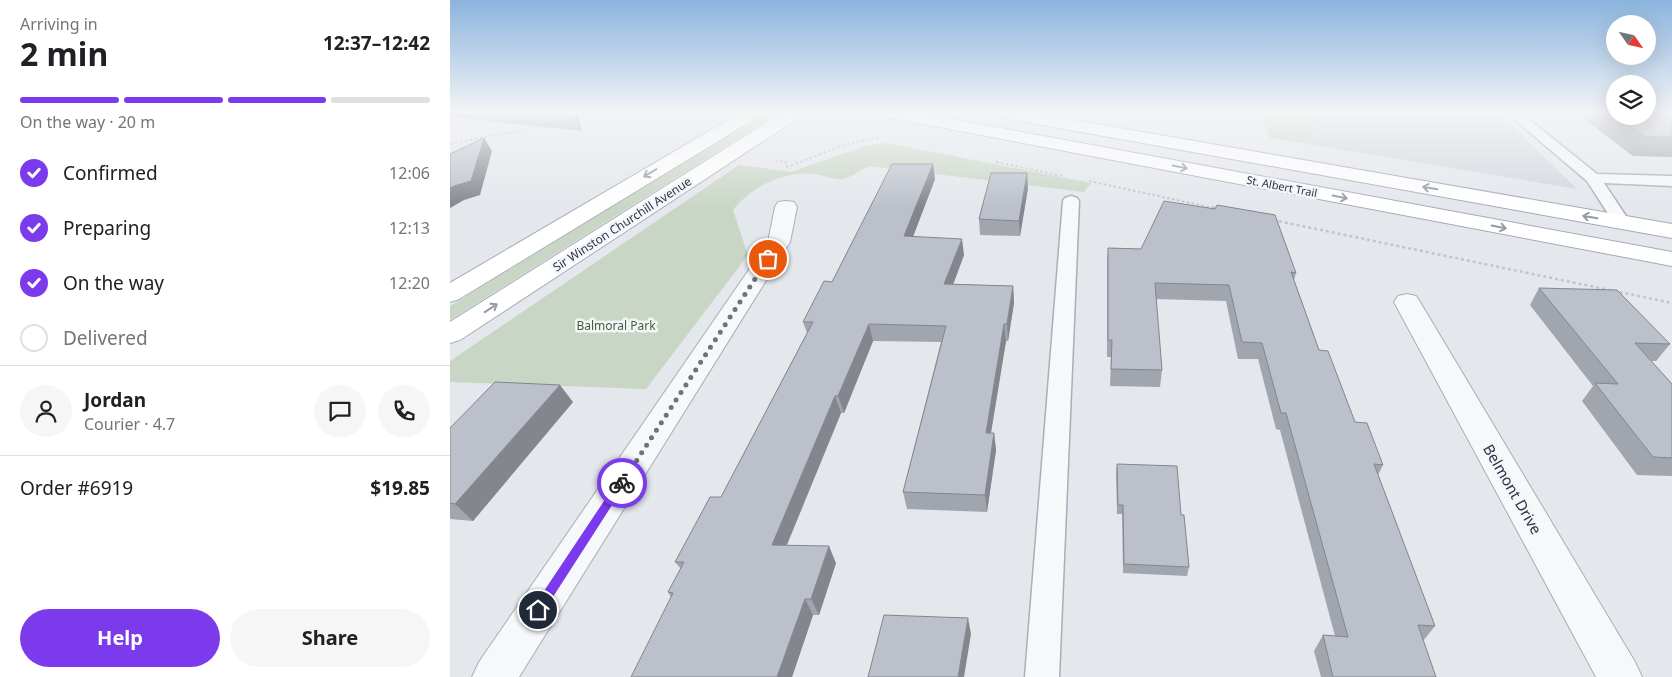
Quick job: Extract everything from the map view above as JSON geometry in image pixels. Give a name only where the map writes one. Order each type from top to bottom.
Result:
[{"type":"main road","points":[[450,294],[699,145]]},
{"type":"main road","name":"Sir Winston Churchill Avenue","points":[[450,334],[745,145]]},
{"type":"main road","name":"St. Albert Trail","points":[[1060,145],[1672,259]]},
{"type":"main road","name":"St. Albert Trail","points":[[1183,145],[1672,231]]},
{"type":"street","points":[[494,677],[779,242],[786,208]]},
{"type":"street","name":"Belmont Drive","points":[[1407,302],[1620,677]]},
{"type":"lane","points":[[1552,145],[1593,178],[1622,222]]},
{"type":"lane","points":[[1593,178],[1672,181]]},
{"type":"lane","points":[[1042,677],[1069,189]]},
{"type":"path","points":[[786,167],[843,145]]},
{"type":"path","points":[[990,160],[1069,189]]},
{"type":"path","points":[[1087,181],[1224,209]]},
{"type":"path","points":[[1272,220],[1672,303]]},
{"type":"shaded area","points":[[1310,145],[1531,145],[1577,189]]},
{"type":"green space","points":[[714,145],[729,145],[450,320],[450,306]]},
{"type":"green space","name":"Balmoral Park","points":[[894,145],[1091,183],[1084,192],[870,166],[842,179],[815,174],[792,175],[780,178],[759,187],[733,210],[748,255],[646,389],[450,382],[450,361],[739,165],[791,172],[865,146]]},
{"type":"building","points":[[470,145],[482,145],[471,181],[450,188],[450,154]]},
{"type":"building","points":[[892,164],[933,164],[904,236],[962,239],[944,284],[1013,286],[1007,324],[1004,324],[986,433],[994,433],[985,495],[903,492],[946,326],[869,324],[838,396],[835,396],[772,545],[829,546],[811,599],[805,599],[777,677],[631,677],[673,593],[668,592],[684,562],[675,562],[710,497],[721,497],[813,322],[803,322],[824,281],[832,282]]},
{"type":"building","points":[[991,173],[1027,173],[1019,221],[979,219]]},
{"type":"building","points":[[1164,201],[1215,209],[1217,205],[1275,215],[1296,273],[1291,272],[1319,350],[1328,351],[1355,422],[1367,423],[1383,465],[1374,464],[1435,626],[1418,625],[1436,677],[1333,677],[1323,635],[1348,637],[1286,413],[1281,413],[1262,343],[1242,342],[1229,285],[1155,283],[1162,370],[1111,369],[1112,340],[1108,340],[1108,248],[1141,249]]},
{"type":"building","points":[[1539,288],[1617,290],[1670,344],[1635,343],[1672,384],[1672,458],[1653,457],[1595,383],[1618,384]]},
{"type":"building","points":[[495,382],[560,385],[455,504],[450,503],[450,428]]},
{"type":"building","points":[[1117,464],[1177,466],[1181,515],[1184,515],[1189,567],[1124,564],[1123,505],[1118,505]]},
{"type":"building","points":[[884,615],[968,618],[958,677],[868,677]]},
{"type":"way so far","points":[[622,483],[768,259]]},
{"type":"route","points":[[538,610],[622,483]]}]
